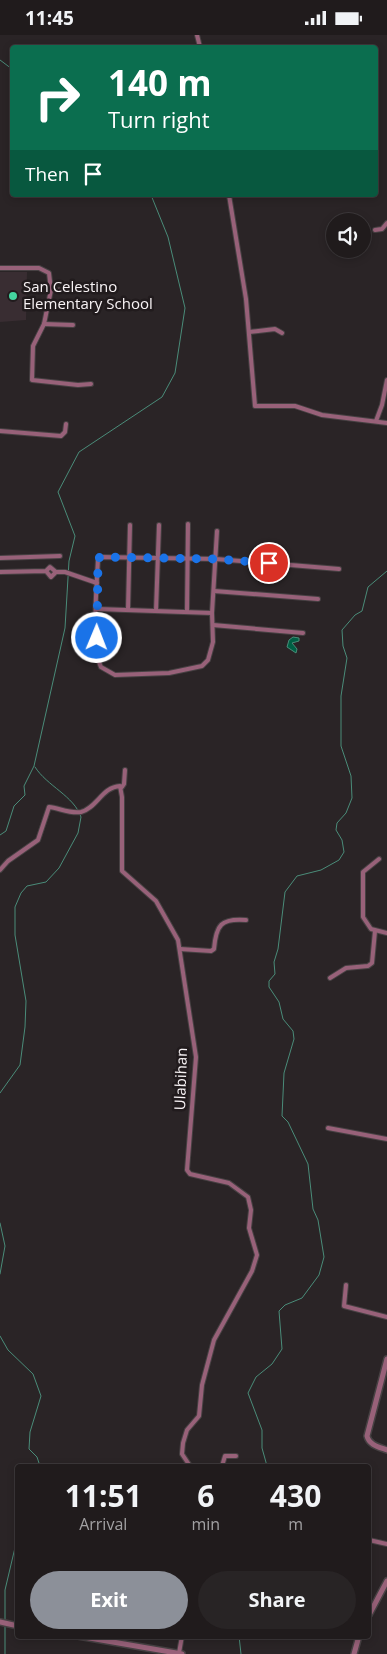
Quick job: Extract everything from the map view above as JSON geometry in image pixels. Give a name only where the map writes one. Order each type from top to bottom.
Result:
[{"type":"street","points":[[229,197],[244,277],[255,406],[295,406],[322,415],[387,423]]},
{"type":"street","points":[[375,230],[382,229],[387,223]]},
{"type":"street","points":[[0,268],[44,269],[49,273],[51,290],[44,324],[33,342],[32,380],[78,385],[91,384]]},
{"type":"street","points":[[51,290],[81,290]]},
{"type":"street","points":[[44,324],[74,325]]},
{"type":"street","points":[[249,332],[275,329],[282,333]]},
{"type":"street","points":[[376,421],[382,405],[387,380]]},
{"type":"street","points":[[0,431],[61,436],[65,432],[66,424]]},
{"type":"street","points":[[187,613],[188,524]]},
{"type":"street","points":[[128,610],[130,525]]},
{"type":"street","points":[[156,611],[159,525]]},
{"type":"street","points":[[217,531],[216,559],[212,613],[213,649],[208,660],[202,666],[169,673],[115,675],[101,667],[98,661],[97,609],[99,558],[158,557],[216,559],[339,569]]},
{"type":"street","points":[[0,557],[60,556]]},
{"type":"street","points":[[0,572],[46,571],[51,577],[56,572],[97,583]]},
{"type":"street","points":[[214,591],[318,599]]},
{"type":"street","points":[[97,609],[212,613]]},
{"type":"street","points":[[213,625],[304,633]]},
{"type":"street","name":"Ulabihan","points":[[125,771],[122,787],[122,869],[156,901],[178,940],[180,949],[196,1057],[186,1171],[190,1174],[229,1183],[248,1197],[251,1210],[249,1228],[257,1255],[252,1271],[214,1340],[202,1385],[199,1416],[187,1430],[183,1443],[182,1454],[189,1464]]},
{"type":"street","points":[[0,870],[8,861],[38,840],[49,807],[71,812],[82,812],[104,792],[117,786],[122,787]]},
{"type":"street","points":[[379,859],[366,868],[362,875],[363,917],[368,926],[375,931],[387,933]]},
{"type":"street","points":[[180,949],[211,951],[214,949],[215,936],[225,921],[231,919],[246,921]]},
{"type":"street","points":[[330,978],[346,968],[368,966],[372,963],[375,931]]},
{"type":"street","points":[[328,1128],[387,1139]]},
{"type":"street","points":[[346,1285],[344,1307],[387,1317]]},
{"type":"street","points":[[387,1359],[367,1436],[368,1441],[387,1450]]},
{"type":"street","points":[[223,1464],[225,1456],[236,1456]]},
{"type":"street","points":[[371,1540],[387,1544]]},
{"type":"street","points":[[371,1611],[387,1581]]},
{"type":"street","points":[[0,1622],[15,1625]]},
{"type":"street","points":[[93,1639],[181,1654],[182,1639]]},
{"type":"street","points":[[354,1654],[359,1639]]},
{"type":"shaded area","name":"San Celestino Elementary School","points":[[0,272],[27,272],[26,320],[0,322]]},
{"type":"shaded area","points":[[293,637],[299,638],[299,641],[292,643],[297,649],[296,653],[287,647],[289,640]]},
{"type":"waterway","points":[[0,60],[10,68]]},
{"type":"waterway","points":[[0,835],[6,831],[14,806],[25,795],[24,786],[34,766],[65,628],[69,561],[75,536],[58,492],[79,452],[162,397],[175,373],[185,308],[168,237],[152,197]]},
{"type":"waterway","points":[[266,1464],[262,1448],[262,1430],[248,1393],[256,1377],[272,1364],[282,1349],[279,1311],[285,1305],[302,1298],[319,1275],[324,1257],[318,1220],[313,1209],[308,1164],[288,1122],[282,1116],[284,1073],[294,1039],[293,1031],[283,1019],[279,1002],[269,987],[269,981],[275,974],[274,962],[278,949],[285,892],[297,876],[321,870],[339,860],[344,852],[342,840],[336,830],[337,823],[346,813],[352,798],[351,776],[341,746],[341,696],[347,658],[343,646],[342,630],[355,615],[362,611],[368,587],[387,571]]},
{"type":"waterway","points":[[0,1093],[20,1065],[25,1027],[26,1001],[15,935],[15,907],[21,893],[27,886],[46,882],[59,868],[78,833],[81,817],[73,803],[46,780],[35,767]]},
{"type":"waterway","points":[[0,1223],[5,1246],[0,1274]]},
{"type":"waterway","points":[[0,1336],[8,1350],[33,1374],[41,1396],[30,1432],[29,1449],[37,1457],[39,1464]]},
{"type":"waterway","points":[[5,1621],[5,1590],[15,1548]]},
{"type":"waterway","points":[[5,1625],[5,1654]]},
{"type":"waterway","points":[[239,1639],[241,1654]]},
{"type":"place","name":"San Celestino Elementary School","points":[[13,296]]},
{"type":"route","points":[[97,638],[97,583],[98,559],[100,557],[216,559],[269,563]]}]
